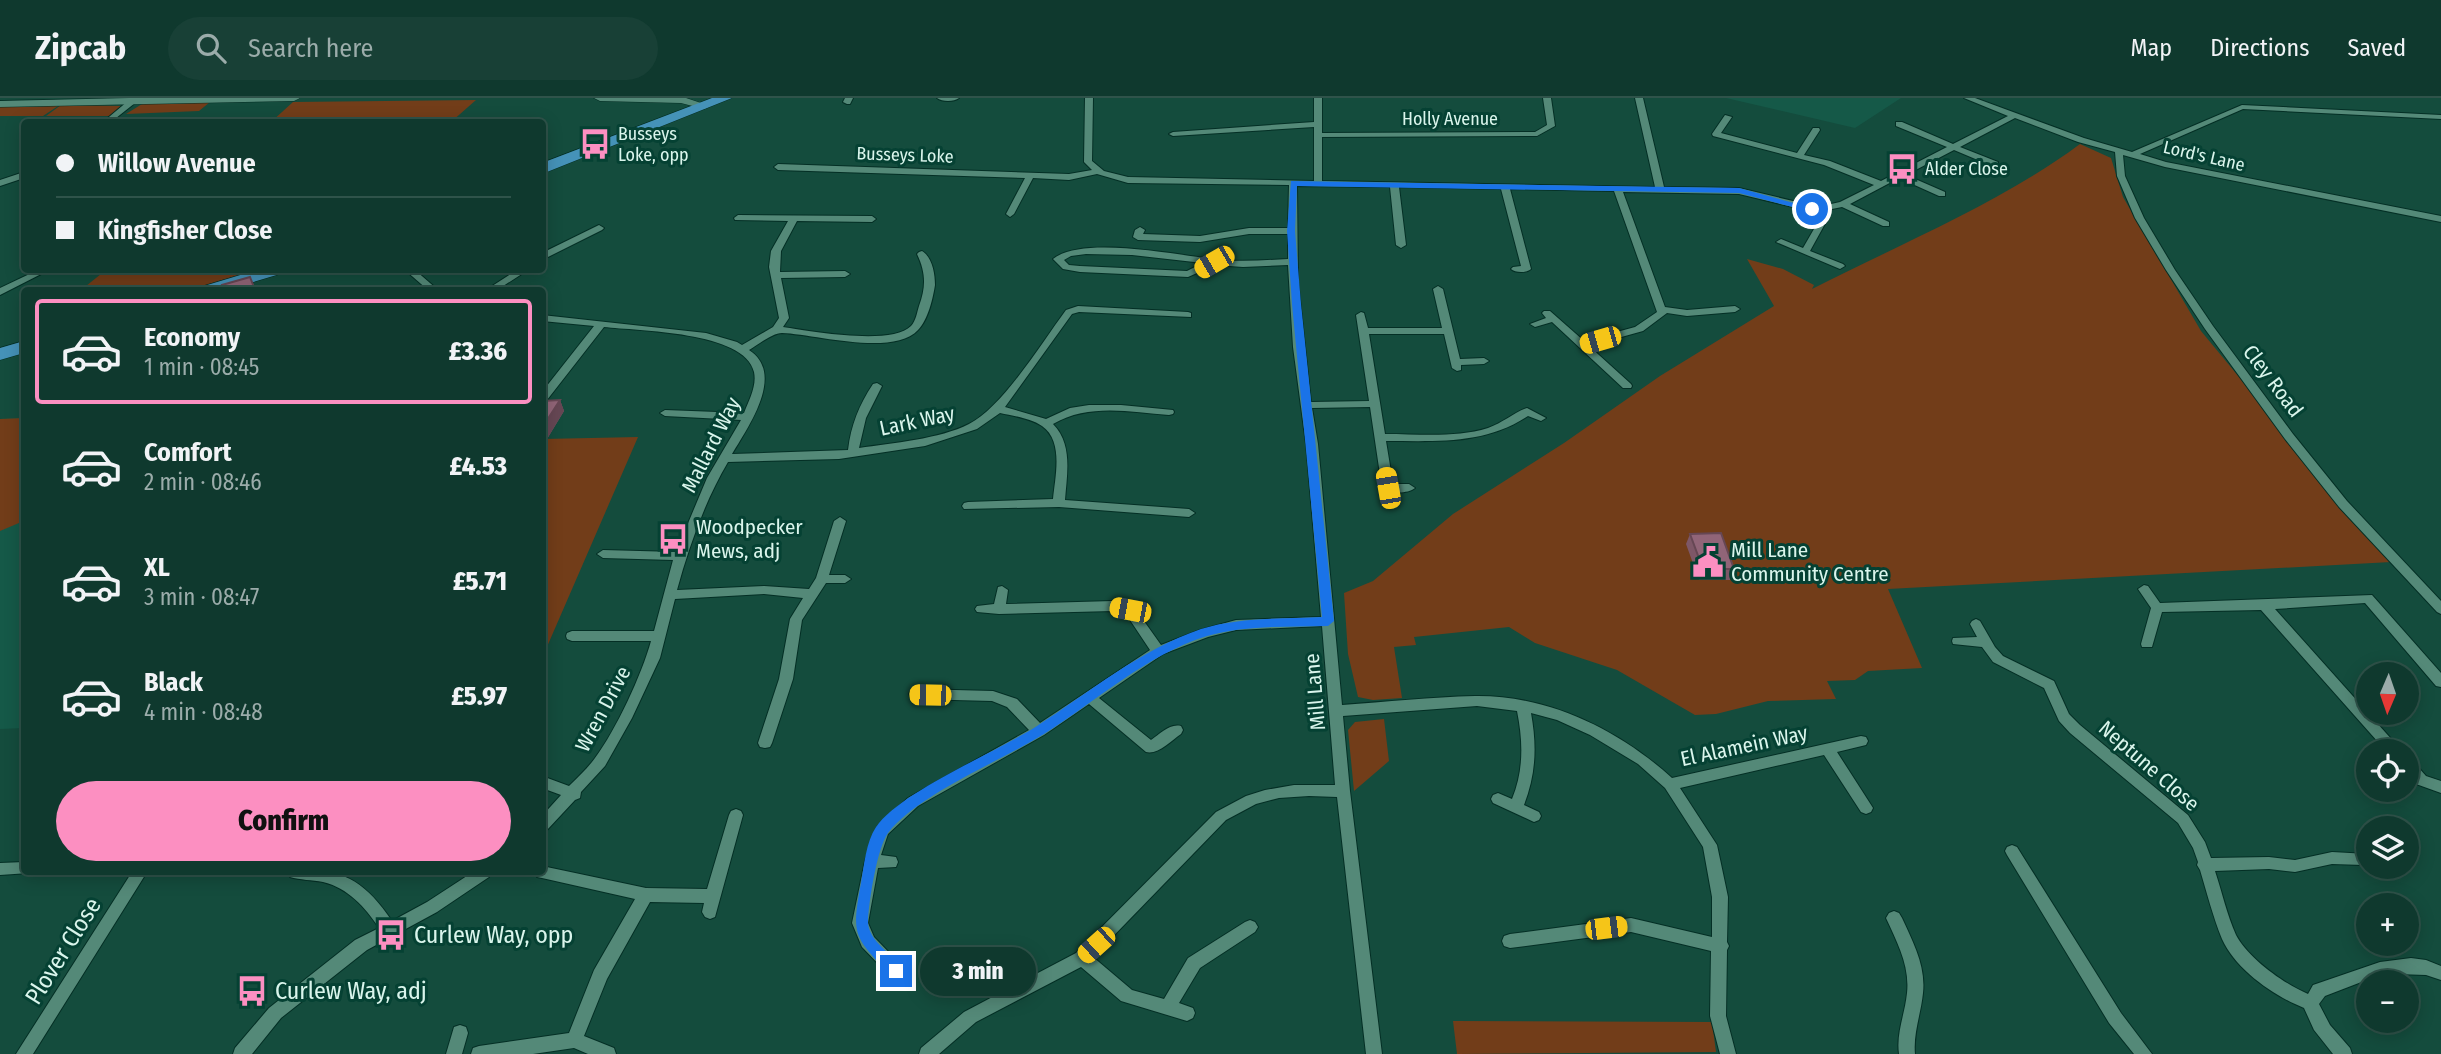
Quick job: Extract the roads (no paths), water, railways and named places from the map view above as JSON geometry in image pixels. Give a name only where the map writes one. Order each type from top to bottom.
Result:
[{"type":"highway","points":[[546,167],[725,98]]},
{"type":"highway","points":[[220,287],[264,273]]},
{"type":"highway","points":[[0,354],[21,348]]},
{"type":"street","points":[[0,104],[293,98]]},
{"type":"street","points":[[600,98],[666,99],[689,101],[704,106]]},
{"type":"street","points":[[940,98],[955,98]]},
{"type":"street","points":[[1089,98],[1085,157],[1097,171],[1128,180],[1739,191],[1823,211],[1843,204],[2015,115]]},
{"type":"street","points":[[1318,98],[1318,184]]},
{"type":"street","name":"Holly Avenue","points":[[1317,135],[1537,134],[1551,126],[1546,98]]},
{"type":"street","points":[[1639,98],[1660,189]]},
{"type":"street","name":"Lord's Lane","points":[[1968,98],[2132,155],[2217,175],[2441,219]]},
{"type":"street","points":[[111,119],[131,103]]},
{"type":"street","points":[[2132,155],[2242,107],[2441,117]]},
{"type":"street","points":[[1729,117],[1712,136],[1800,155],[1880,184]]},
{"type":"street","points":[[1173,134],[1317,124]]},
{"type":"street","points":[[1899,124],[1995,164]]},
{"type":"street","points":[[1800,155],[1815,130]]},
{"type":"street","name":"Cley Road","points":[[2119,151],[2115,162],[2126,195],[2195,309],[2318,474],[2441,609]]},
{"type":"street","name":"Busseys Loke","points":[[778,166],[1072,177],[1097,171]]},
{"type":"street","points":[[1899,175],[1942,194]]},
{"type":"street","points":[[0,183],[21,176]]},
{"type":"street","points":[[1010,214],[1030,176]]},
{"type":"street","name":"Mill Lane","points":[[1293,183],[1291,231],[1305,405],[1312,443],[1343,791],[1374,1054]]},
{"type":"street","points":[[1394,185],[1401,245]]},
{"type":"street","points":[[1505,186],[1526,269]]},
{"type":"street","points":[[1583,345],[1639,328],[1658,318],[1662,310],[1617,188]]},
{"type":"street","points":[[1843,204],[1886,224]]},
{"type":"street","points":[[1806,250],[1822,222],[1823,211]]},
{"type":"street","points":[[746,217],[865,221]]},
{"type":"street","points":[[546,318],[706,336],[743,349],[777,329],[784,318],[775,275],[776,251],[793,220]]},
{"type":"street","points":[[546,255],[598,228]]},
{"type":"street","points":[[1140,230],[1138,237],[1200,239],[1249,231],[1291,231]]},
{"type":"street","points":[[576,240],[586,245]]},
{"type":"street","points":[[1782,242],[1840,266]]},
{"type":"street","points":[[1214,262],[1188,274],[1080,269],[1066,267],[1058,260],[1075,252],[1159,254],[1214,262],[1294,262]]},
{"type":"street","points":[[777,329],[888,339],[907,334],[919,323],[932,283],[932,274],[922,254]]},
{"type":"street","points":[[0,292],[38,273]]},
{"type":"street","points":[[413,273],[430,287]]},
{"type":"street","points":[[496,287],[518,273]]},
{"type":"street","points":[[775,275],[838,276]]},
{"type":"street","points":[[1438,290],[1457,365],[1484,361]]},
{"type":"street","name":"Lark Way","points":[[725,458],[853,453],[950,436],[973,428],[998,409],[1069,312],[1078,309],[1188,315]]},
{"type":"street","points":[[1662,310],[1687,313],[1735,309]]},
{"type":"street","points":[[1360,316],[1388,488],[1409,488]]},
{"type":"street","points":[[1535,324],[1550,316],[1627,386]]},
{"type":"street","points":[[546,394],[601,324]]},
{"type":"street","points":[[1363,331],[1447,331]]},
{"type":"street","name":"Mallard Way","points":[[671,595],[680,556],[725,458],[748,417],[760,385],[759,370],[751,356],[743,349]]},
{"type":"street","points":[[853,453],[856,425],[863,406],[877,386]]},
{"type":"street","points":[[1305,405],[1373,404]]},
{"type":"street","points":[[1045,423],[1062,411],[1078,408],[1169,412]]},
{"type":"street","points":[[1379,437],[1473,437],[1497,430],[1526,408],[1541,418]]},
{"type":"street","points":[[998,409],[1045,423],[1058,436],[1061,447],[1059,503]]},
{"type":"street","points":[[665,413],[748,417]]},
{"type":"street","points":[[968,506],[1059,503],[1189,513]]},
{"type":"street","points":[[765,743],[786,679],[796,619],[822,579],[840,521]]},
{"type":"street","points":[[603,554],[680,556]]},
{"type":"street","points":[[822,579],[845,579]]},
{"type":"street","points":[[2144,589],[2157,608]]},
{"type":"street","points":[[671,595],[764,590],[810,594]]},
{"type":"street","points":[[999,609],[1002,590]]},
{"type":"street","name":"Wren Drive","points":[[546,822],[575,794],[600,762],[625,718],[653,658],[671,595]]},
{"type":"street","points":[[2157,608],[2368,598],[2441,682]]},
{"type":"street","points":[[2264,605],[2384,739]]},
{"type":"street","points":[[981,609],[1113,606],[1130,610],[1158,651]]},
{"type":"street","points":[[2147,643],[2157,608]]},
{"type":"street","points":[[896,971],[868,942],[860,923],[872,861],[882,831],[913,802],[1039,731],[1158,651],[1205,633],[1236,625],[1328,621]]},
{"type":"street","name":"Neptune Close","points":[[1976,624],[1998,659],[2049,685],[2064,717],[2074,729],[2183,819],[2200,846],[2229,937],[2242,957],[2286,993],[2311,1003]]},
{"type":"street","points":[[572,636],[659,636]]},
{"type":"street","points":[[1958,642],[1985,642]]},
{"type":"street","points":[[916,694],[993,696],[1012,703],[1039,731]]},
{"type":"street","points":[[1089,697],[1151,748],[1176,730]]},
{"type":"street","name":"El Alamein Way","points":[[1336,711],[1477,701],[1523,706],[1560,715],[1595,731],[1643,760],[1670,784],[1710,845],[1720,897],[1718,1016],[1728,1054]]},
{"type":"street","points":[[1516,808],[1527,780],[1531,748],[1523,706]]},
{"type":"street","name":"El Alamein Way","points":[[1670,784],[1861,741]]},
{"type":"street","name":"El Alamein Way","points":[[1828,749],[1866,808]]},
{"type":"street","points":[[2419,778],[2441,787]]},
{"type":"street","points":[[546,783],[575,794]]},
{"type":"street","points":[[927,1054],[970,1017],[1082,958],[1221,816],[1247,800],[1280,790],[1343,791]]},
{"type":"street","points":[[1498,799],[1534,816]]},
{"type":"street","points":[[546,873],[646,895],[712,904],[736,815]]},
{"type":"street","points":[[2012,851],[2115,1018],[2144,1054]]},
{"type":"street","points":[[2204,865],[2269,863],[2295,866],[2332,858],[2356,859]]},
{"type":"street","points":[[872,861],[891,862]]},
{"type":"street","points":[[0,869],[21,867]]},
{"type":"street","name":"Plover Close","points":[[24,1054],[138,875]]},
{"type":"street","points":[[320,875],[352,886],[370,900],[389,930]]},
{"type":"street","points":[[241,1054],[275,1013],[361,945],[432,907],[480,875]]},
{"type":"street","points":[[574,1040],[600,975],[646,895]]},
{"type":"street","points":[[1894,918],[1912,961],[1916,990],[1905,1043],[1907,1054]]},
{"type":"street","points":[[1510,941],[1631,925],[1721,946]]},
{"type":"street","points":[[1168,1007],[1194,963],[1250,927]]},
{"type":"street","points":[[1082,958],[1127,996],[1187,1013]]},
{"type":"street","points":[[2344,1054],[2319,1026],[2311,1003],[2319,990],[2392,966],[2418,964],[2441,973]]},
{"type":"street","points":[[454,1054],[460,1033]]},
{"type":"street","points":[[479,1054],[574,1040],[608,1054]]},
{"type":"place","name":"Busseys Loke, opp","points":[[595,144]]},
{"type":"place","name":"Alder Close","points":[[1902,169]]},
{"type":"place","name":"Woodpecker Mews, adj","points":[[673,539]]},
{"type":"place","name":"Mill Lane Community Centre","points":[[1708,562]]},
{"type":"place","name":"Curlew Way, opp","points":[[391,935]]},
{"type":"place","name":"Curlew Way, adj","points":[[252,991]]}]
